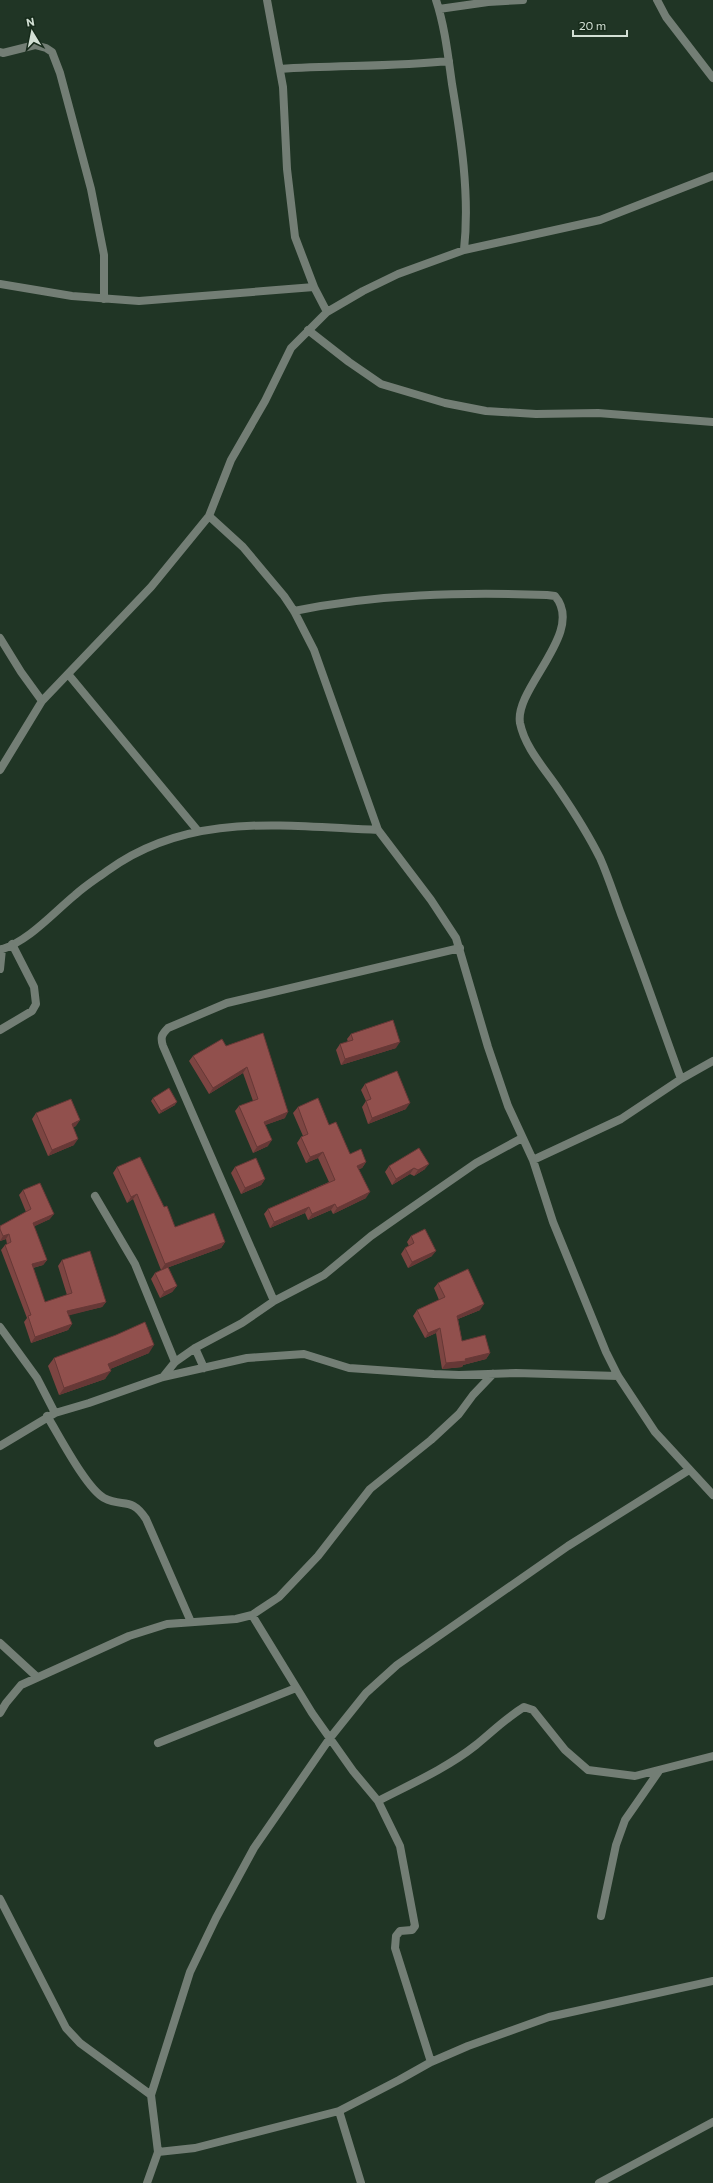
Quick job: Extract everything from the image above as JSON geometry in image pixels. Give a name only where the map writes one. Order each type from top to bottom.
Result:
[{"type":"street","points":[[267,0],[283,87],[287,169],[295,237],[314,287],[327,312]]},
{"type":"street","points":[[436,0],[449,61],[457,112],[467,221],[464,250]]},
{"type":"street","points":[[439,9],[488,2],[523,0]]},
{"type":"street","points":[[656,0],[666,17],[713,78]]},
{"type":"street","points":[[0,52],[4,53],[35,45],[46,48],[52,52],[60,73],[91,189],[104,255],[104,299]]},
{"type":"street","points":[[280,69],[323,66],[414,65],[449,61]]},
{"type":"street","points":[[0,770],[42,701],[151,587],[208,516],[231,460],[265,401],[291,348],[327,312],[363,291],[398,274],[464,250],[600,220],[713,176]]},
{"type":"street","points":[[0,284],[65,295],[139,301],[314,287]]},
{"type":"street","points":[[308,330],[349,362],[381,384],[445,403],[486,411],[536,414],[598,413],[713,422]]},
{"type":"street","points":[[208,516],[243,547],[294,610],[314,650],[378,830],[431,900],[456,938],[488,1047],[508,1106],[533,1160],[553,1222],[606,1352],[618,1376],[655,1432],[713,1495]]},
{"type":"street","points":[[294,610],[340,602],[448,594],[547,595],[555,596],[562,604],[562,622],[556,641],[521,708],[520,721],[523,734],[533,753],[588,835],[601,861],[641,965],[681,1079]]},
{"type":"street","points":[[0,638],[21,672],[42,701]]},
{"type":"street","points":[[68,674],[198,831]]},
{"type":"street","points":[[0,969],[1,949],[12,944],[47,920],[77,893],[117,864],[156,842],[198,831],[248,824],[307,825],[378,830]]},
{"type":"street","points":[[0,1030],[32,1010],[36,1004],[34,987],[12,944]]},
{"type":"street","points":[[274,1301],[163,1046],[161,1040],[162,1034],[168,1028],[227,1003],[460,948]]},
{"type":"street","points":[[533,1160],[621,1119],[681,1079],[713,1061]]},
{"type":"street","points":[[163,1377],[175,1362],[195,1348],[242,1323],[274,1301],[324,1275],[371,1236],[401,1215],[476,1164],[522,1138]]},
{"type":"street","points":[[95,1196],[135,1264],[175,1362]]},
{"type":"street","points":[[0,1327],[37,1378],[51,1414],[89,1482],[104,1497],[130,1503],[140,1510],[146,1519],[190,1622]]},
{"type":"street","points":[[195,1348],[204,1368]]},
{"type":"street","points":[[0,1446],[51,1414],[89,1403],[163,1377],[247,1358],[304,1354],[349,1368],[459,1375],[516,1373],[618,1376]]},
{"type":"street","points":[[0,1713],[21,1685],[129,1636],[167,1624],[236,1619],[252,1615],[279,1597],[318,1556],[370,1489],[432,1440],[459,1414],[473,1395],[493,1374]]},
{"type":"street","points":[[144,2183],[158,2152],[151,2096],[190,1972],[216,1918],[254,1848],[330,1738],[366,1693],[397,1665],[568,1546],[689,1470]]},
{"type":"street","points":[[252,1615],[296,1688],[330,1738],[378,1801],[400,1846],[406,1868],[415,1926],[412,1930],[400,1931],[396,1936],[394,1948],[431,2062]]},
{"type":"street","points":[[0,1643],[37,1677]]},
{"type":"street","points":[[158,1743],[296,1688]]},
{"type":"street","points":[[378,1801],[454,1760],[476,1745],[498,1725],[524,1707],[533,1710],[565,1750],[588,1770],[635,1776],[713,1756]]},
{"type":"street","points":[[601,1916],[616,1844],[625,1820],[659,1771]]},
{"type":"street","points":[[0,1899],[66,2028],[80,2043],[119,2070],[151,2096]]},
{"type":"street","points":[[158,2152],[195,2148],[339,2111],[400,2080],[431,2062],[468,2046],[549,2017],[713,1981]]},
{"type":"street","points":[[339,2111],[361,2183]]},
{"type":"street","points":[[600,2183],[713,2122]]},
{"type":"building","points":[[393,1020],[400,1042],[345,1059],[340,1044],[353,1040],[351,1034]]},
{"type":"building","points":[[263,1033],[288,1112],[264,1122],[272,1140],[257,1147],[239,1106],[258,1099],[247,1067],[213,1088],[193,1056],[222,1039],[226,1046]]},
{"type":"building","points":[[397,1071],[410,1103],[372,1118],[366,1101],[371,1099],[365,1084]]},
{"type":"building","points":[[169,1088],[177,1102],[161,1111],[153,1098]]},
{"type":"building","points":[[318,1098],[329,1125],[336,1122],[350,1154],[361,1149],[366,1162],[357,1166],[370,1192],[337,1208],[335,1204],[312,1214],[309,1207],[274,1222],[268,1209],[335,1180],[323,1152],[310,1157],[301,1137],[308,1134],[298,1107]]},
{"type":"building","points":[[71,1099],[80,1120],[72,1124],[78,1139],[52,1150],[36,1113]]},
{"type":"building","points":[[419,1148],[429,1164],[418,1170],[414,1168],[396,1179],[389,1166]]},
{"type":"building","points":[[140,1157],[164,1207],[167,1206],[175,1227],[214,1213],[225,1242],[165,1264],[137,1194],[131,1197],[117,1167]]},
{"type":"building","points":[[256,1158],[265,1179],[245,1188],[235,1167]]},
{"type":"building","points":[[40,1183],[54,1214],[33,1223],[47,1260],[32,1264],[45,1302],[72,1293],[62,1260],[90,1251],[106,1302],[67,1311],[72,1324],[35,1337],[28,1316],[31,1315],[5,1245],[11,1242],[9,1234],[3,1236],[0,1226],[31,1209],[23,1190]]},
{"type":"building","points":[[425,1229],[436,1251],[412,1262],[405,1248],[414,1243],[411,1236]]},
{"type":"building","points":[[168,1267],[177,1286],[164,1292],[155,1273]]},
{"type":"building","points":[[468,1269],[484,1304],[457,1316],[462,1341],[485,1335],[490,1353],[465,1359],[466,1361],[446,1363],[440,1328],[428,1333],[417,1310],[445,1297],[438,1283]]},
{"type":"building","points":[[145,1322],[154,1345],[108,1364],[111,1371],[64,1388],[54,1358],[116,1335]]}]
